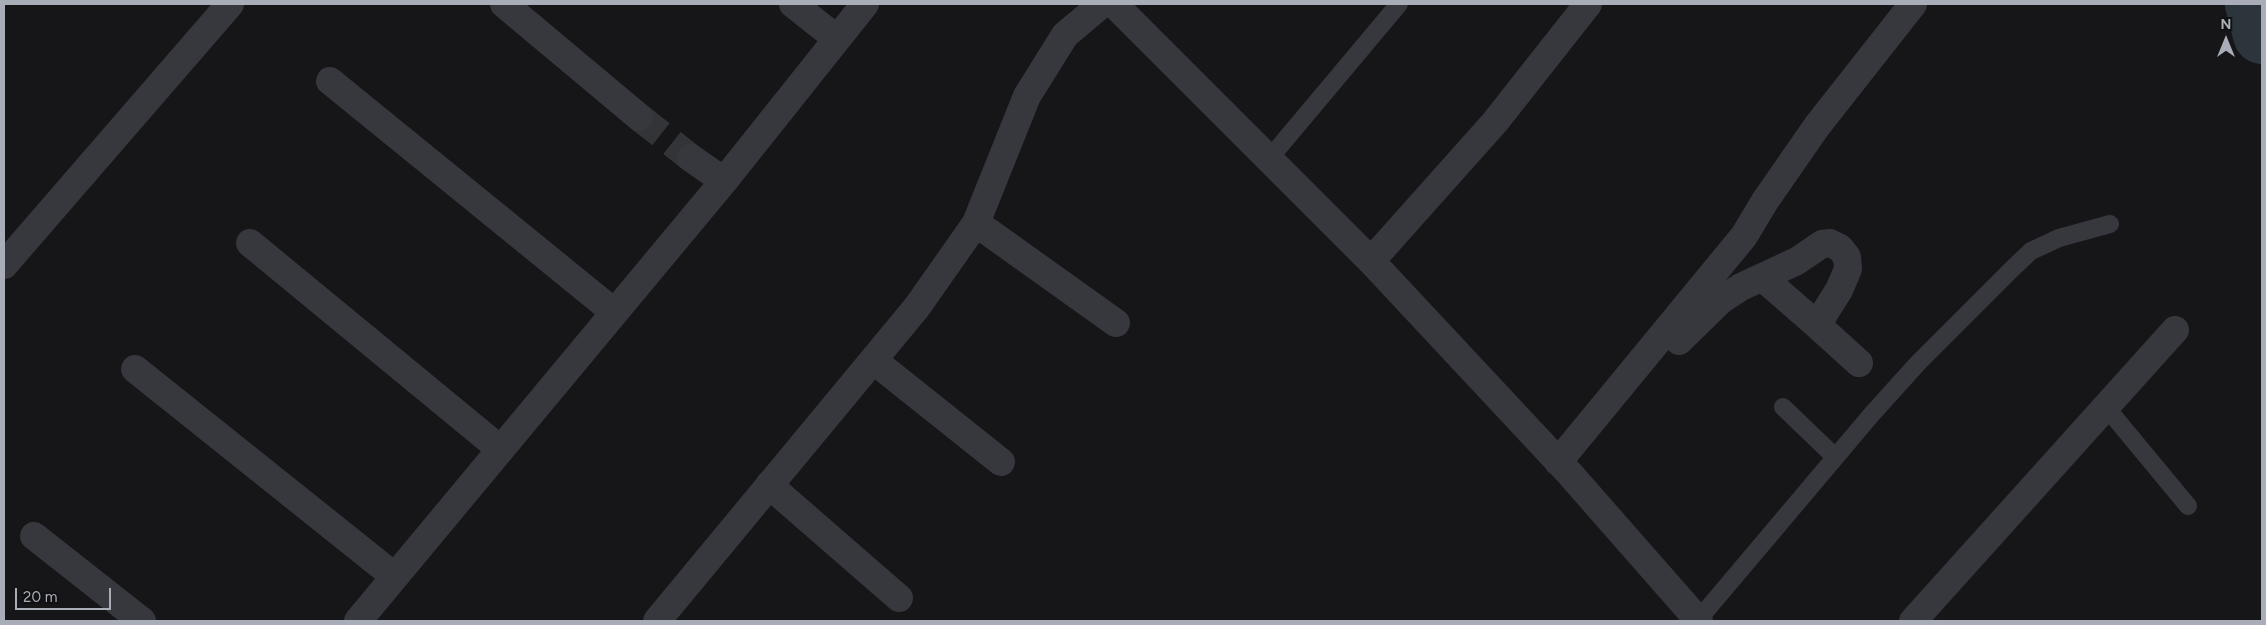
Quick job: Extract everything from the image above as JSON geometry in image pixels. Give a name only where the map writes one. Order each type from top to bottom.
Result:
[{"type":"street","points":[[4,265],[230,4]]},
{"type":"street","points":[[504,4],[639,117]]},
{"type":"street","points":[[793,4],[836,38]]},
{"type":"street","points":[[358,621],[724,181],[865,4]]},
{"type":"street","points":[[657,621],[917,307],[976,223],[1027,96],[1066,35],[1102,4]]},
{"type":"street","points":[[1114,4],[1371,261],[1564,468],[1694,618]]},
{"type":"street","points":[[1371,261],[1495,122],[1588,4]]},
{"type":"street","points":[[1564,468],[1744,236],[1765,201],[1817,126],[1913,4]]},
{"type":"street","points":[[330,81],[614,312]]},
{"type":"street","points":[[691,158],[724,181]]},
{"type":"street","points":[[976,223],[1116,323]]},
{"type":"street","points":[[250,243],[500,449]]},
{"type":"street","points":[[1564,468],[1704,314],[1741,287],[1797,261],[1822,244],[1830,243],[1840,248],[1847,257],[1848,269],[1839,290],[1817,325]]},
{"type":"street","points":[[1763,278],[1859,363]]},
{"type":"street","points":[[1913,621],[2175,330]]},
{"type":"street","points":[[873,360],[1001,462]]},
{"type":"street","points":[[134,369],[394,576]]},
{"type":"street","points":[[769,485],[899,598]]},
{"type":"street","points":[[34,536],[142,621]]},
{"type":"lane","points":[[1269,159],[1399,4]]},
{"type":"lane","points":[[1694,618],[1834,456],[1918,363],[2031,251],[2059,238],[2110,224]]},
{"type":"lane","points":[[1783,407],[1834,456]]},
{"type":"lane","points":[[2106,407],[2188,506]]},
{"type":"waterway","points":[[2254,4],[2262,35]]},
{"type":"tunnel","points":[[639,117],[691,158]]}]
